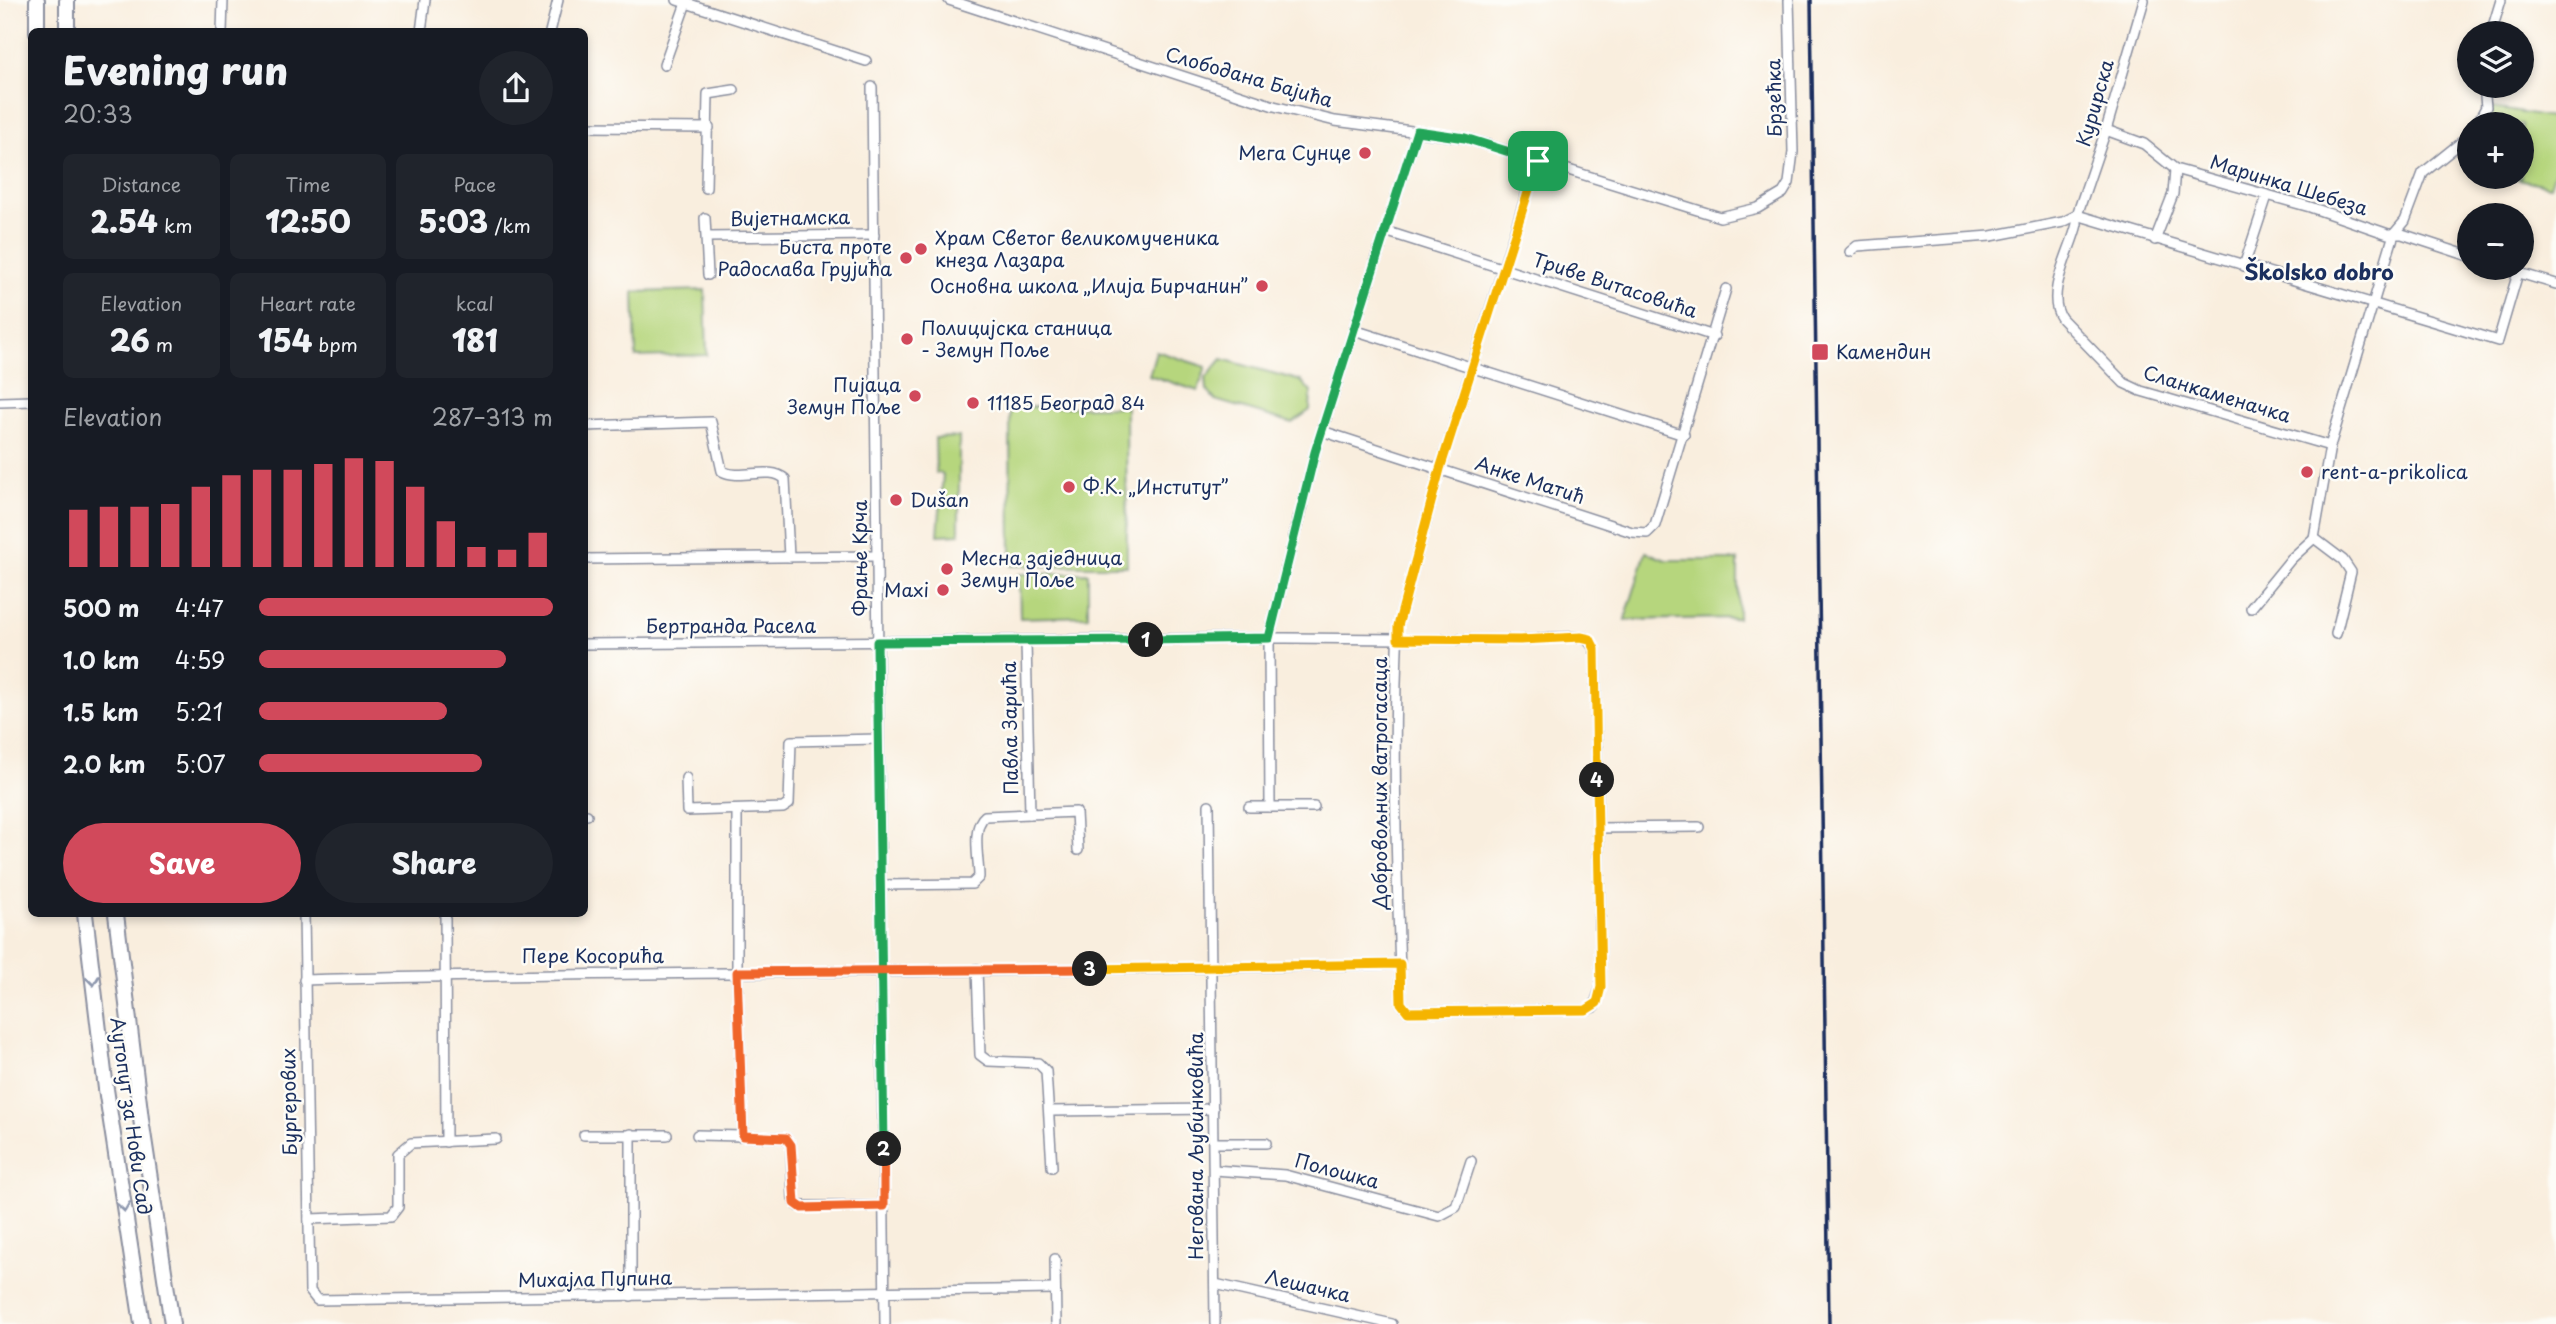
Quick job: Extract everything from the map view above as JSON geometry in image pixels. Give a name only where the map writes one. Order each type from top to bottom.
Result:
[{"type":"main road","points":[[37,0],[37,28]]},
{"type":"main road","points":[[67,0],[67,28]]},
{"type":"main road","name":"Аутопут за Нови Сад","points":[[85,917],[108,1102],[142,1324]]},
{"type":"main road","name":"Аутопут за Нови Сад","points":[[116,917],[141,1119],[172,1324]]},
{"type":"street","points":[[222,28],[223,0]]},
{"type":"street","points":[[422,28],[425,0]]},
{"type":"street","points":[[551,28],[558,0]]},
{"type":"street","name":"Слободана Бајића","points":[[949,0],[1274,106],[1335,121],[1465,138],[1720,217],[1758,208],[1783,193]]},
{"type":"street","name":"Брзећка","points":[[1783,193],[1789,183],[1793,152],[1789,0]]},
{"type":"street","name":"Курирска","points":[[2077,215],[2106,130],[2144,0]]},
{"type":"street","points":[[2495,21],[2501,0]]},
{"type":"street","points":[[664,65],[681,1],[866,61]]},
{"type":"street","name":"Фрање Крча","points":[[872,87],[886,1324]]},
{"type":"street","points":[[706,188],[708,94],[734,90]]},
{"type":"street","points":[[588,127],[709,128]]},
{"type":"street","name":"Маринка Шебеза","points":[[2106,130],[2144,144],[2175,169],[2457,252]]},
{"type":"street","points":[[1270,807],[1269,638],[1322,431],[1417,131]]},
{"type":"street","points":[[2251,608],[2284,566],[2314,538],[2330,446],[2394,234],[2405,221],[2423,173],[2457,146]]},
{"type":"street","name":"Добровољних ватрогасаца","points":[[1538,161],[1440,469],[1398,626],[1396,790],[1401,1003],[1408,1012],[1586,1010],[1597,1003],[1601,987],[1598,828]]},
{"type":"street","points":[[2155,240],[2173,194],[2175,169]]},
{"type":"street","points":[[2244,266],[2267,196]]},
{"type":"street","points":[[1850,252],[1857,246],[1991,236],[2063,222],[2077,215],[2498,341],[2516,280]]},
{"type":"street","name":"Сланкаменачка","points":[[2077,215],[2077,224],[2056,293],[2055,307],[2062,319],[2124,383],[2141,391],[2330,446]]},
{"type":"street","name":"Вијетнамска","points":[[705,218],[708,275]]},
{"type":"street","name":"Триве Витасовића","points":[[1385,230],[1714,336]]},
{"type":"street","name":"Вијетнамска","points":[[707,237],[874,234]]},
{"type":"street","points":[[2534,278],[2556,284]]},
{"type":"street","points":[[1353,330],[1684,435],[1726,289]]},
{"type":"street","points":[[0,402],[28,401]]},
{"type":"street","points":[[588,426],[711,422],[722,471],[734,474],[778,474],[785,479],[789,557]]},
{"type":"street","name":"Анке Матић","points":[[1322,431],[1632,532],[1647,533],[1655,525],[1684,435]]},
{"type":"street","points":[[2314,538],[2343,561],[2351,572],[2336,634]]},
{"type":"street","points":[[588,559],[877,556]]},
{"type":"street","name":"Бертранда Расела","points":[[588,644],[1269,638],[1520,640],[1581,637],[1590,639],[1595,649],[1598,828]]},
{"type":"street","name":"Павла Зарића","points":[[1026,642],[1030,814]]},
{"type":"street","points":[[686,778],[687,811],[782,808],[789,804],[789,744],[794,739],[879,739]]},
{"type":"street","name":"Негована Љубинковића","points":[[1209,805],[1213,968],[1215,1324]]},
{"type":"street","points":[[1249,807],[1314,807]]},
{"type":"street","points":[[737,810],[737,972],[743,1136]]},
{"type":"street","name":"Павла Зарића","points":[[880,885],[972,884],[979,877],[978,828],[985,816],[1076,812],[1078,850]]},
{"type":"street","points":[[1598,828],[1699,827]]},
{"type":"street","name":"Бургерових","points":[[304,917],[310,1291]]},
{"type":"street","points":[[445,917],[446,1142]]},
{"type":"street","name":"Пере Косорића","points":[[304,980],[1400,964]]},
{"type":"street","points":[[977,969],[981,1055],[988,1061],[1041,1064],[1048,1076],[1052,1167]]},
{"type":"street","points":[[1051,1111],[1213,1109]]},
{"type":"street","points":[[584,1135],[667,1135]]},
{"type":"street","points":[[631,1135],[631,1296]]},
{"type":"street","points":[[697,1135],[786,1138],[791,1145],[793,1199],[798,1206],[884,1206]]},
{"type":"street","points":[[309,1219],[391,1216],[398,1207],[397,1157],[400,1150],[411,1143],[496,1139]]},
{"type":"street","points":[[1214,1143],[1266,1143]]},
{"type":"street","name":"Полошка","points":[[1214,1170],[1285,1175],[1432,1215],[1448,1214],[1456,1208],[1471,1161]]},
{"type":"street","points":[[1055,1259],[1056,1324]]},
{"type":"street","name":"Лешачка","points":[[1214,1284],[1392,1324]]},
{"type":"street","name":"Михајла Пупина","points":[[310,1291],[322,1301],[1055,1289]]},
{"type":"green space","points":[[2494,108],[2517,112],[2487,112]]},
{"type":"green space","points":[[2534,115],[2556,119],[2556,168],[2550,186],[2534,182]]},
{"type":"green space","points":[[705,290],[707,355],[636,357],[634,292]]},
{"type":"green space","points":[[1156,351],[1206,367],[1198,391],[1149,375]]},
{"type":"green space","points":[[1222,359],[1301,381],[1311,392],[1310,410],[1292,423],[1215,400],[1207,390],[1206,378]]},
{"type":"green space","name":"Ф.К. „Институт”","points":[[1010,407],[1126,407],[1127,566],[1011,566]]},
{"type":"green space","points":[[959,437],[959,534],[938,535],[943,474],[936,473],[935,438]]},
{"type":"green space","points":[[1646,552],[1666,560],[1738,560],[1738,618],[1625,620]]},
{"type":"green space","points":[[1088,573],[1088,616],[1020,618],[1019,574]]},
{"type":"railway","points":[[1811,0],[1829,1324]]},
{"type":"place","name":"Мега Сунце","points":[[1365,153]]},
{"type":"place","name":"Храм Светог великомученика кнеза Лазара","points":[[921,249]]},
{"type":"place","name":"Биста проте Радослава Грујића","points":[[906,258]]},
{"type":"place","name":"Основна школа „Илија Бирчанин”","points":[[1262,286]]},
{"type":"place","name":"Полицијска станица - Земун Поље","points":[[907,339]]},
{"type":"place","name":"Камендин","points":[[1820,352]]},
{"type":"place","name":"Пијаца Земун Поље","points":[[915,396]]},
{"type":"place","name":"11185 Београд 84","points":[[973,403]]},
{"type":"place","name":"rent-a-prikolica","points":[[2307,472]]},
{"type":"place","name":"Ф.К. „Институт”","points":[[1069,487]]},
{"type":"place","name":"Dušan","points":[[896,500]]},
{"type":"place","name":"Месна заједница Земун Поље","points":[[947,569]]},
{"type":"place","name":"Maxi","points":[[943,590]]},
{"type":"district","name":"Školsko dobro","points":[[2319,273]]},
{"type":"route","points":[[1538,161],[1440,469],[1420,552],[1398,626],[1398,639],[1539,640],[1581,637],[1590,639],[1594,644],[1601,987],[1597,1003],[1586,1010],[1408,1012],[1404,1011],[1401,1003],[1400,964],[1213,968],[977,969],[882,970],[864,971],[737,972],[743,1136],[786,1138],[791,1145],[793,1199],[798,1206],[884,1206],[882,970],[877,642],[1269,638],[1315,452],[1417,131],[1457,136],[1538,161]]}]
